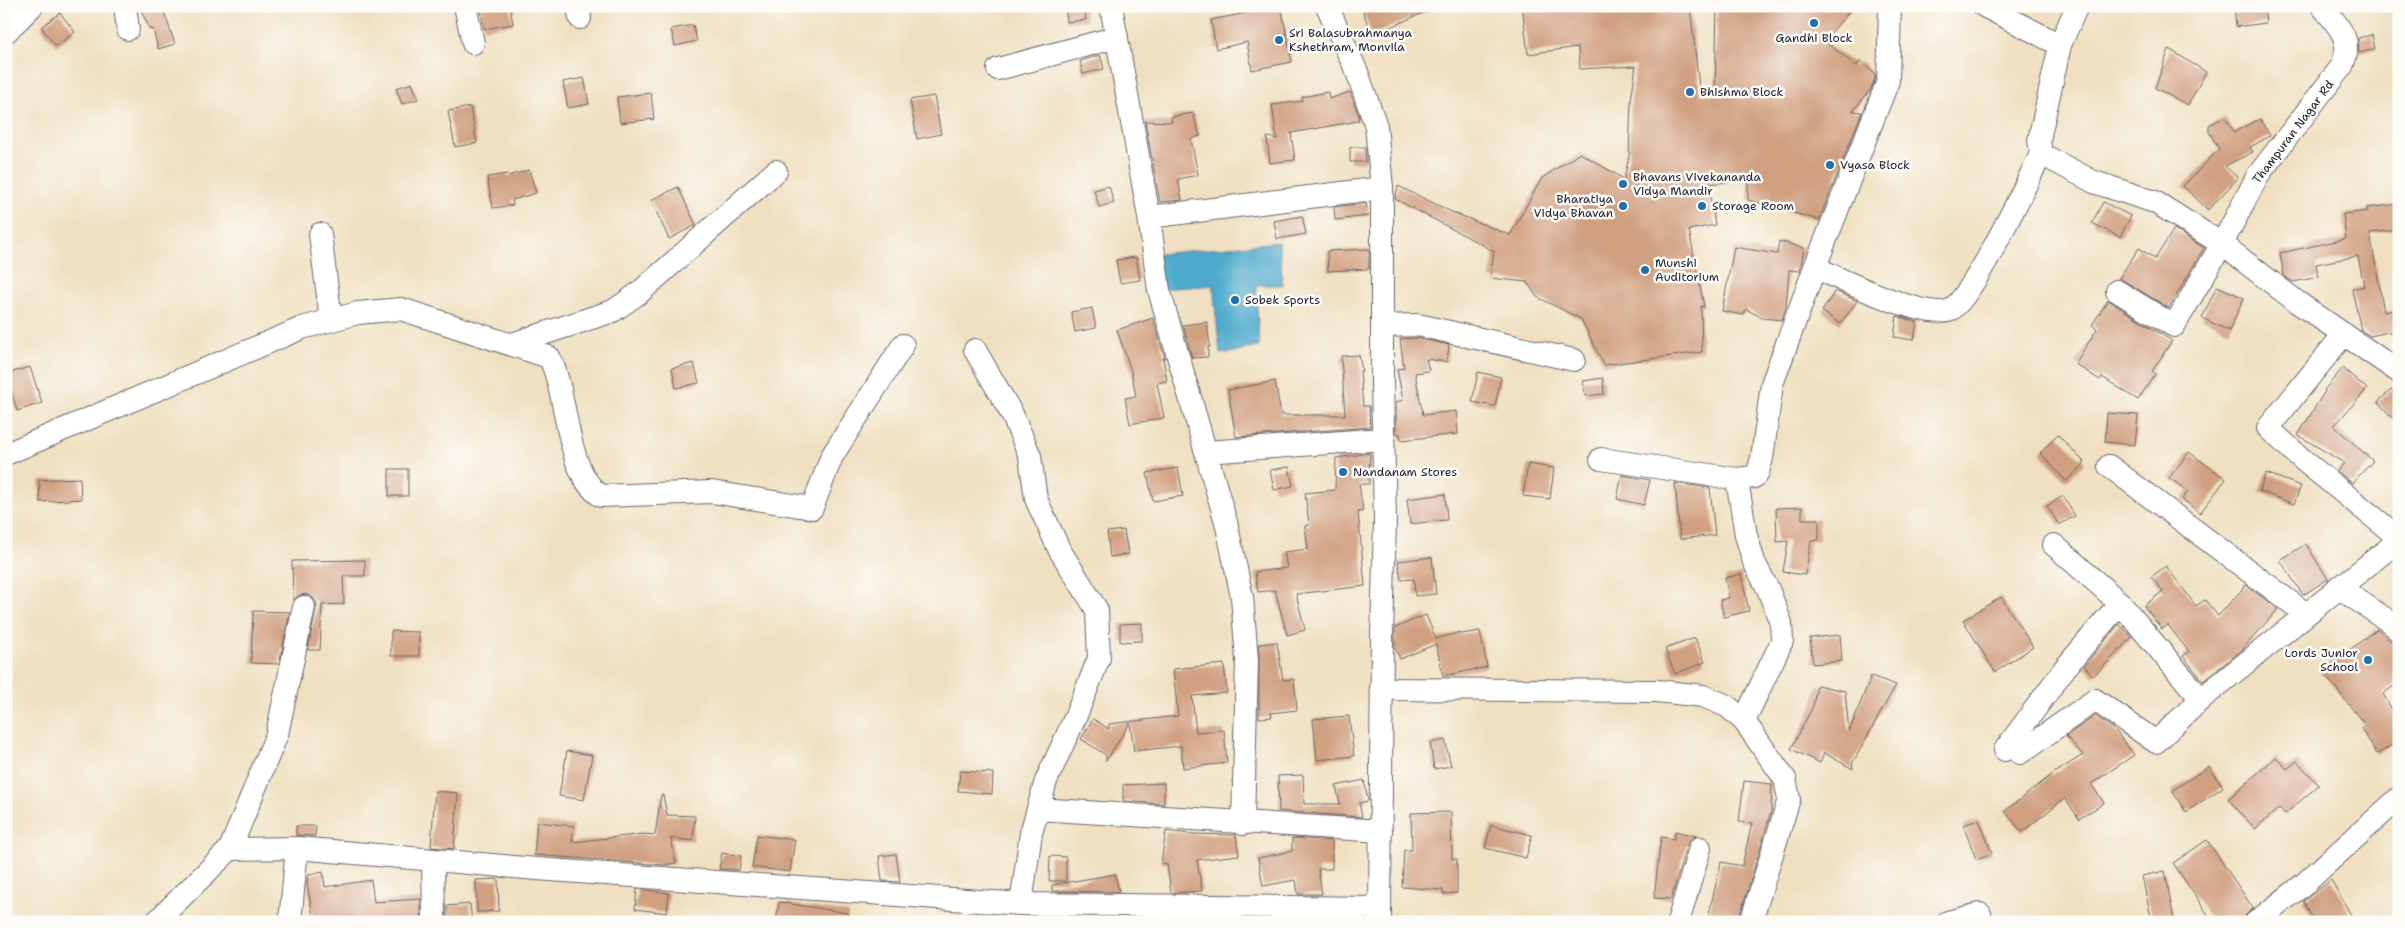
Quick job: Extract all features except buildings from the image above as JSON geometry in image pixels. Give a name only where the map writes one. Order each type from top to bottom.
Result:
[{"type":"street","points":[[6,32],[32,6]]},
{"type":"street","points":[[125,6],[128,29]]},
{"type":"street","points":[[465,6],[473,43]]},
{"type":"street","points":[[1111,6],[1149,217],[1159,290],[1226,522],[1242,597],[1247,660],[1243,824]]},
{"type":"street","points":[[230,849],[297,848],[1021,904],[1380,915],[1381,689],[1385,521],[1382,188],[1376,126],[1357,72],[1327,6]]},
{"type":"street","points":[[1601,459],[1737,479],[1754,477],[1758,472],[1762,458],[1772,384],[1815,267],[1888,80],[1890,6]]},
{"type":"street","points":[[1984,6],[2060,46]]},
{"type":"street","points":[[1815,267],[1861,289],[1922,309],[1938,312],[1950,311],[1965,296],[1983,266],[2041,154],[2039,140],[2060,46],[2077,6]]},
{"type":"street","name":"Thampuran Nagar Rd","points":[[2117,292],[2174,326],[2229,250],[2258,175],[2342,66],[2347,56],[2345,38],[2322,6]]},
{"type":"street","points":[[998,69],[1116,37]]},
{"type":"street","points":[[2041,154],[2094,182],[2155,202],[2229,250],[2297,302],[2399,372]]},
{"type":"street","points":[[512,344],[612,310],[626,302],[776,171]]},
{"type":"street","points":[[1149,217],[1382,188]]},
{"type":"street","points":[[320,234],[331,320]]},
{"type":"street","points":[[6,454],[302,328],[358,313],[401,308],[549,357],[556,371],[563,412],[583,476],[590,489],[601,496],[712,492],[812,508],[832,456],[903,346]]},
{"type":"street","points":[[1383,326],[1418,325],[1574,360]]},
{"type":"street","points":[[2120,603],[2065,668],[2012,751],[2095,700],[2156,742],[2202,699],[2399,539],[2303,460],[2268,428],[2344,334]]},
{"type":"street","points":[[975,350],[1012,414],[1030,456],[1036,499],[1058,547],[1097,610],[1099,658],[1075,718],[1046,781],[1031,833],[1021,904]]},
{"type":"street","points":[[1206,452],[1383,439]]},
{"type":"street","points":[[2109,466],[2306,614]]},
{"type":"street","points":[[1737,479],[1746,535],[1754,562],[1768,588],[1781,623],[1782,641],[1744,721]]},
{"type":"street","points":[[2054,545],[2120,603],[2202,699]]},
{"type":"street","points":[[2338,587],[2393,624],[2399,631]]},
{"type":"street","points":[[156,922],[230,849],[277,734],[304,607]]},
{"type":"street","points":[[1381,689],[1657,691],[1704,696],[1727,706],[1744,721],[1786,779],[1789,798],[1751,922]]},
{"type":"street","points":[[2256,922],[2304,884],[2399,798]]},
{"type":"street","points":[[1038,809],[1243,824],[1381,831]]},
{"type":"street","points":[[290,922],[297,848]]},
{"type":"street","points":[[1678,922],[1700,848]]},
{"type":"street","points":[[433,860],[434,922]]},
{"type":"street","points":[[1948,922],[1980,914]]},
{"type":"water","name":"Sobek Sports","points":[[1279,242],[1283,285],[1256,285],[1259,347],[1244,348],[1243,351],[1220,354],[1213,285],[1162,289],[1158,254]]},
{"type":"place","name":"Gandhi Block","points":[[1814,23]]},
{"type":"place","name":"Sri Balasubrahmanya Kshethram, Monvila","points":[[1279,40]]},
{"type":"place","name":"Bhishma Block","points":[[1690,92]]},
{"type":"place","name":"Vyasa Block","points":[[1830,165]]},
{"type":"place","name":"Bhavans Vivekananda Vidya Mandir","points":[[1623,184]]},
{"type":"place","name":"Bharatiya Vidya Bhavan","points":[[1623,206]]},
{"type":"place","name":"Storage Room","points":[[1702,206]]},
{"type":"place","name":"Munshi Auditorium","points":[[1645,270]]},
{"type":"place","name":"Sobek Sports","points":[[1235,300]]},
{"type":"place","name":"Nandanam Stores","points":[[1343,472]]},
{"type":"place","name":"Lords Junior School","points":[[2368,660]]}]
